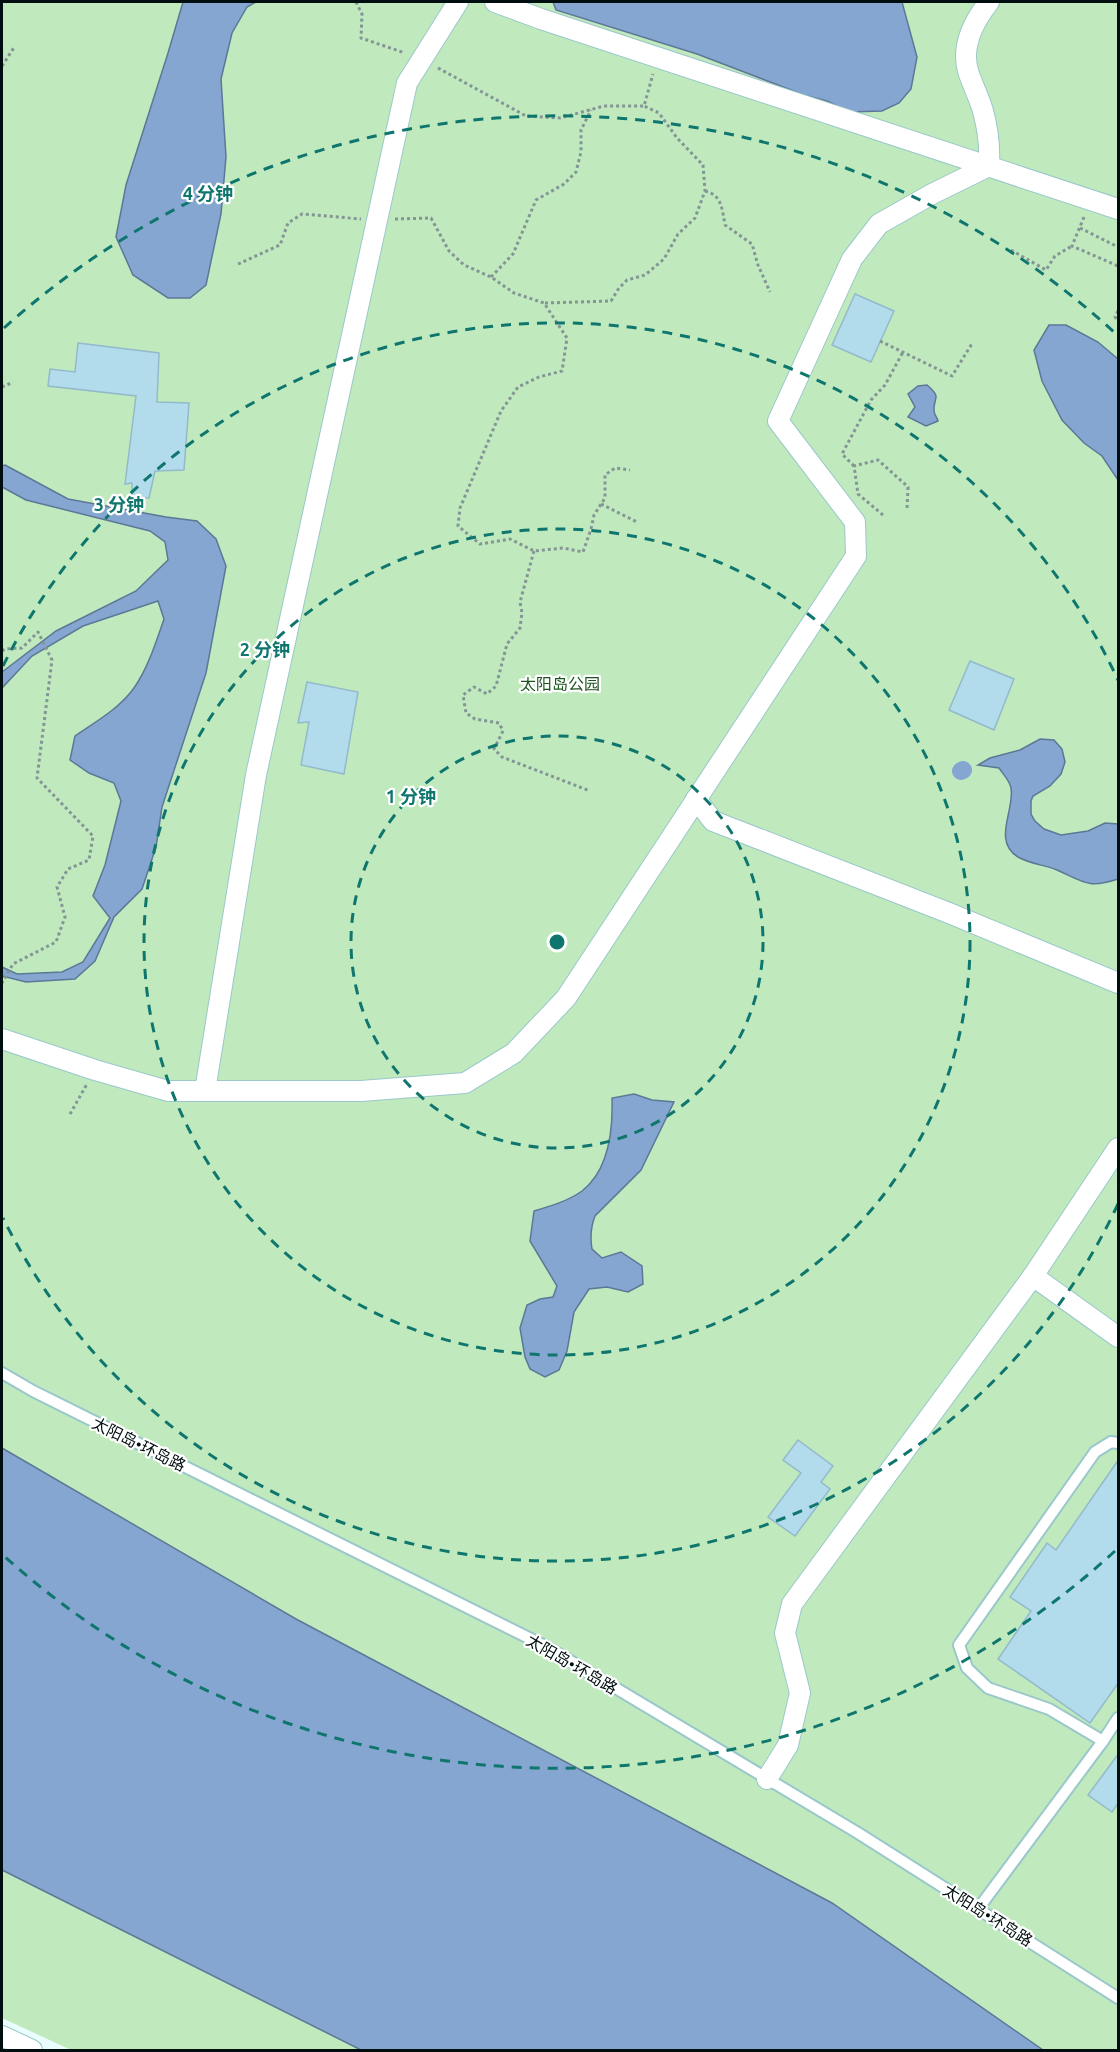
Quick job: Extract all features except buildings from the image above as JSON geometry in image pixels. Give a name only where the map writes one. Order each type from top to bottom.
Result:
[{"type":"street","points":[[205,1091],[256,775],[407,83],[458,2]]},
{"type":"street","points":[[495,2],[1119,209]]},
{"type":"street","points":[[989,2],[971,30],[966,51],[968,69],[987,126],[990,144],[989,166]]},
{"type":"street","points":[[2,1039],[168,1091],[361,1091],[465,1083],[514,1053],[566,998],[856,556],[855,522],[778,422],[852,258],[879,224],[932,194],[989,166]]},
{"type":"street","points":[[696,800],[713,821],[949,913],[1119,983]]},
{"type":"street","points":[[767,1779],[788,1745],[800,1693],[785,1633],[792,1604],[1033,1276],[1119,1148]]},
{"type":"street","points":[[1033,1276],[1119,1337]]},
{"type":"street","points":[[2,2036],[32,2050]]},
{"type":"lane","name":"太阳岛•环岛路","points":[[2,1373],[33,1391],[547,1647],[767,1779],[1119,1998]]},
{"type":"lane","points":[[1103,1741],[1049,1709],[988,1688],[967,1668],[959,1644],[1095,1452],[1111,1442],[1119,1443]]},
{"type":"lane","points":[[978,1909],[1119,1718]]},
{"type":"path","points":[[238,264],[280,245],[288,223],[302,214],[377,220],[431,218],[449,251],[464,265],[491,277],[514,293],[544,303],[611,301],[627,280],[645,275],[664,259],[678,234],[695,218],[705,190],[704,165],[677,138],[659,113],[644,106],[604,106],[560,118],[526,116],[422,59],[361,38],[362,14],[356,2]]},
{"type":"path","points":[[2,66],[15,46]]},
{"type":"path","points":[[644,106],[658,57]]},
{"type":"path","points":[[491,277],[513,254],[536,200],[564,184],[576,172],[581,152],[581,130],[591,110]]},
{"type":"path","points":[[705,190],[713,193],[721,201],[725,225],[752,244],[758,266],[770,292]]},
{"type":"path","points":[[1011,250],[1046,270],[1055,256],[1072,246],[1091,200]]},
{"type":"path","points":[[1079,228],[1119,247]]},
{"type":"path","points":[[1072,246],[1119,266]]},
{"type":"path","points":[[544,303],[567,338],[562,371],[539,377],[518,387],[501,411],[460,508],[458,526],[480,544],[510,539],[534,551],[563,548],[583,552],[594,515],[605,498],[604,475],[615,468],[630,470]]},
{"type":"path","points":[[1119,311],[1115,317],[1119,320]]},
{"type":"path","points":[[880,340],[952,376],[974,342]]},
{"type":"path","points":[[884,515],[858,494],[854,466],[842,454],[871,400],[885,385],[903,352]]},
{"type":"path","points":[[2,387],[13,382]]},
{"type":"path","points":[[854,466],[878,460],[908,487],[907,509]]},
{"type":"path","points":[[601,504],[637,522]]},
{"type":"path","points":[[534,551],[520,602],[522,613],[520,628],[507,644],[496,686],[487,694],[474,687],[464,695],[465,713],[475,719],[499,723],[503,731],[494,749],[502,757],[590,791]]},
{"type":"path","points":[[2,651],[22,648],[38,632],[52,660],[37,778],[93,837],[89,860],[68,869],[57,887],[65,917],[56,942],[13,964],[2,983]]},
{"type":"path","points":[[70,1114],[95,1070]]},
{"type":"green space","name":"太阳岛公园","points":[[2,2],[1118,2],[1118,2050],[1043,2050],[826,1900],[296,1619],[2,1448],[2,1373],[287,1516],[2,1367]]},
{"type":"green space","points":[[2,1870],[361,2050],[71,2050],[2,2018]]},
{"type":"water","points":[[183,2],[256,2],[247,7],[232,33],[221,79],[226,157],[221,214],[206,285],[190,298],[168,298],[133,275],[116,237],[126,185]]},
{"type":"water","points":[[553,2],[902,2],[917,57],[911,89],[899,103],[882,111],[850,112],[827,101],[804,95],[697,54],[556,10]]},
{"type":"water","points":[[1049,325],[1066,325],[1098,342],[1118,359],[1118,480],[1102,456],[1084,443],[1062,420],[1042,381],[1034,350]]},
{"type":"water","points":[[927,385],[936,395],[934,411],[938,421],[926,426],[908,417],[915,407],[908,394],[918,386]]},
{"type":"water","points":[[5,465],[68,499],[197,521],[216,539],[226,566],[206,673],[162,807],[156,847],[142,889],[114,917],[95,961],[75,979],[26,982],[2,976],[2,967],[17,974],[62,972],[83,962],[110,918],[93,896],[105,865],[121,801],[114,783],[89,773],[70,760],[75,736],[114,709],[128,696],[139,680],[164,619],[158,601],[83,626],[32,656],[2,688],[2,672],[56,631],[136,591],[168,560],[165,542],[150,531],[26,500],[2,487],[2,466]]},
{"type":"water","points":[[1040,739],[1054,740],[1062,749],[1065,762],[1061,774],[1050,786],[1033,796],[1031,814],[1044,829],[1061,835],[1088,831],[1105,823],[1118,824],[1118,879],[1100,884],[1086,883],[1052,868],[1018,857],[1006,843],[1005,834],[1011,797],[1010,785],[999,768],[978,765],[990,758],[1020,750]]},
{"type":"water","points":[[634,1094],[652,1100],[674,1102],[641,1170],[595,1216],[591,1240],[592,1249],[602,1258],[621,1252],[642,1266],[643,1284],[628,1292],[607,1287],[589,1289],[574,1312],[567,1351],[559,1370],[545,1377],[530,1369],[525,1357],[520,1328],[527,1305],[540,1299],[553,1297],[557,1286],[530,1241],[534,1211],[571,1198],[591,1182],[604,1161],[608,1148],[612,1123],[612,1098]]},
{"type":"water","points":[[2,1448],[296,1619],[832,1903],[1043,2050],[361,2050],[2,1870]]}]
